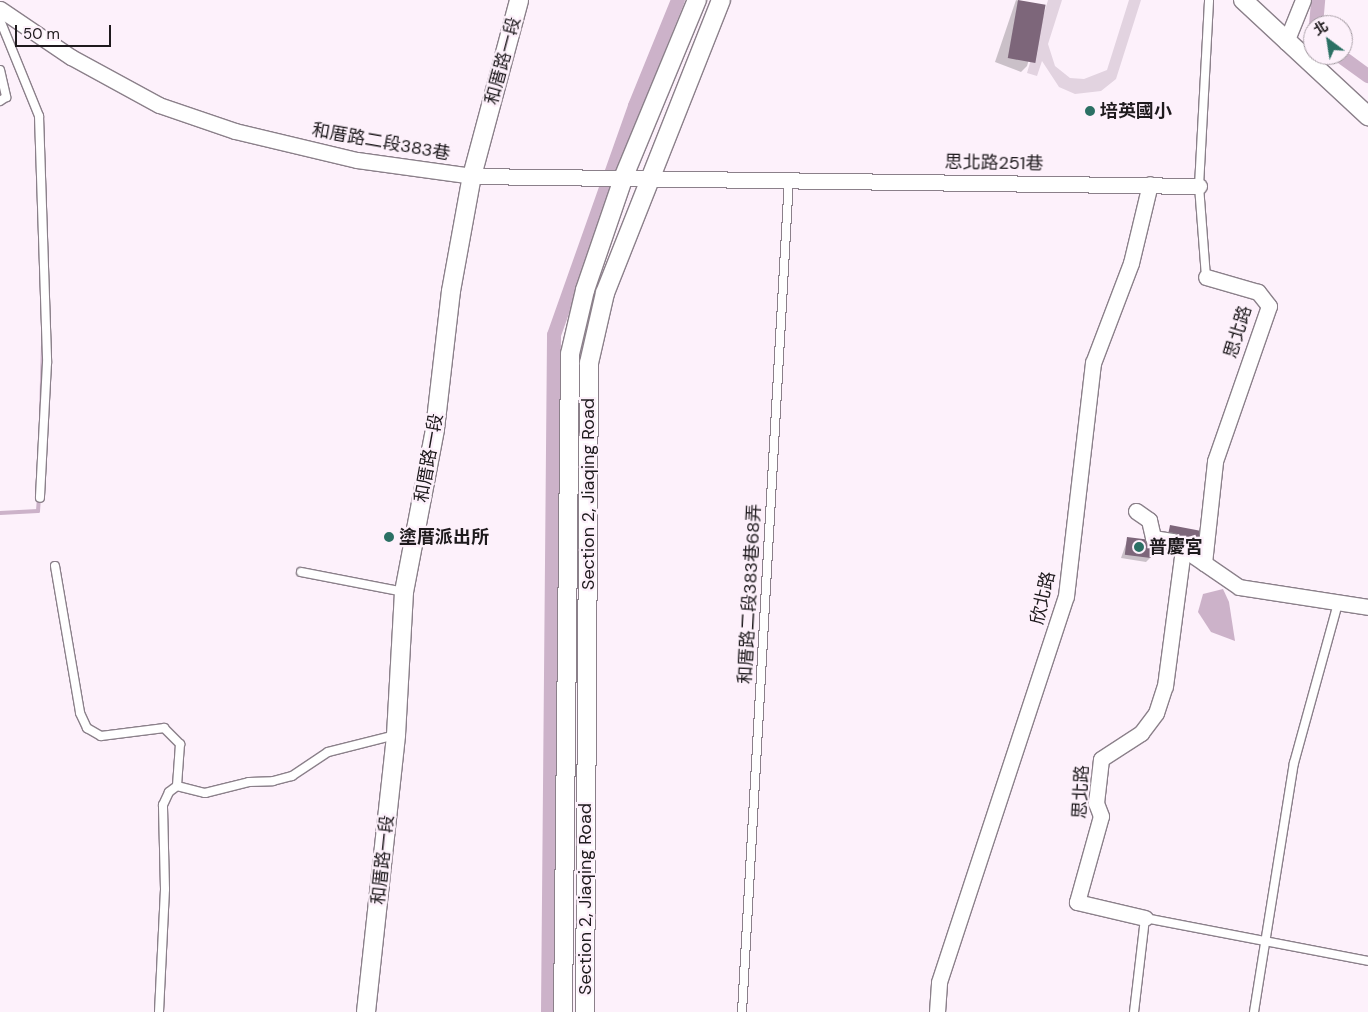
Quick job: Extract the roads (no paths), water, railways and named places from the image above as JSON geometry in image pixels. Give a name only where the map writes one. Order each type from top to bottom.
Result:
[{"type":"street","name":"和厝路一段","points":[[366,1012],[396,735],[404,592],[436,429],[451,291],[472,176],[520,0]]},
{"type":"street","name":"Section 2, Jiaqing Road","points":[[563,1012],[570,354],[584,290],[613,177],[697,0]]},
{"type":"street","name":"Section 2, Jiaqing Road","points":[[585,1012],[589,363],[605,294],[721,0]]},
{"type":"street","points":[[1242,0],[1368,116]]},
{"type":"street","points":[[1286,42],[1303,0]]},
{"type":"street","name":"和厝路二段383巷","points":[[0,9],[71,57],[158,106],[235,131],[357,160],[472,176],[789,178]]},
{"type":"street","name":"思北路251巷","points":[[789,178],[1199,186]]},
{"type":"street","name":"欣北路","points":[[938,1012],[939,982],[1066,596],[1093,363],[1131,262],[1150,184]]},
{"type":"street","name":"思北路","points":[[1204,562],[1215,460],[1268,306],[1258,292],[1206,277]]},
{"type":"street","points":[[1136,511],[1148,520],[1153,538],[1183,549],[1239,587],[1368,606]]},
{"type":"street","name":"思北路","points":[[1145,918],[1077,902],[1101,816],[1096,803],[1100,758],[1141,733],[1156,713],[1166,686],[1183,549]]},
{"type":"lane","name":"思北路","points":[[1206,277],[1199,186],[1209,0]]},
{"type":"lane","points":[[0,20],[39,116],[47,363],[40,498]]},
{"type":"lane","points":[[0,70],[6,97],[0,101]]},
{"type":"lane","name":"和厝路二段383巷68弄","points":[[742,1012],[789,178]]},
{"type":"lane","points":[[55,566],[80,713],[87,728],[101,736],[164,728],[180,744],[177,786],[163,805],[165,889],[158,1012]]},
{"type":"lane","points":[[301,572],[404,592]]},
{"type":"lane","points":[[1254,1012],[1294,763],[1338,603]]},
{"type":"lane","points":[[177,786],[205,793],[249,782],[273,781],[292,776],[328,752],[396,735]]},
{"type":"lane","points":[[1134,1012],[1145,918],[1265,940],[1368,962]]},
{"type":"waterway","points":[[548,1012],[554,335],[635,106],[678,0]]},
{"type":"waterway","points":[[1317,15],[1318,0]]},
{"type":"waterway","points":[[1353,65],[1368,76]]},
{"type":"waterway","points":[[41,416],[43,346]]},
{"type":"waterway","points":[[0,513],[38,511],[39,498]]},
{"type":"place","name":"培英國小","points":[[1090,111]]},
{"type":"place","name":"塗厝派出所","points":[[389,537]]},
{"type":"place","name":"普慶宮","points":[[1139,547]]}]
